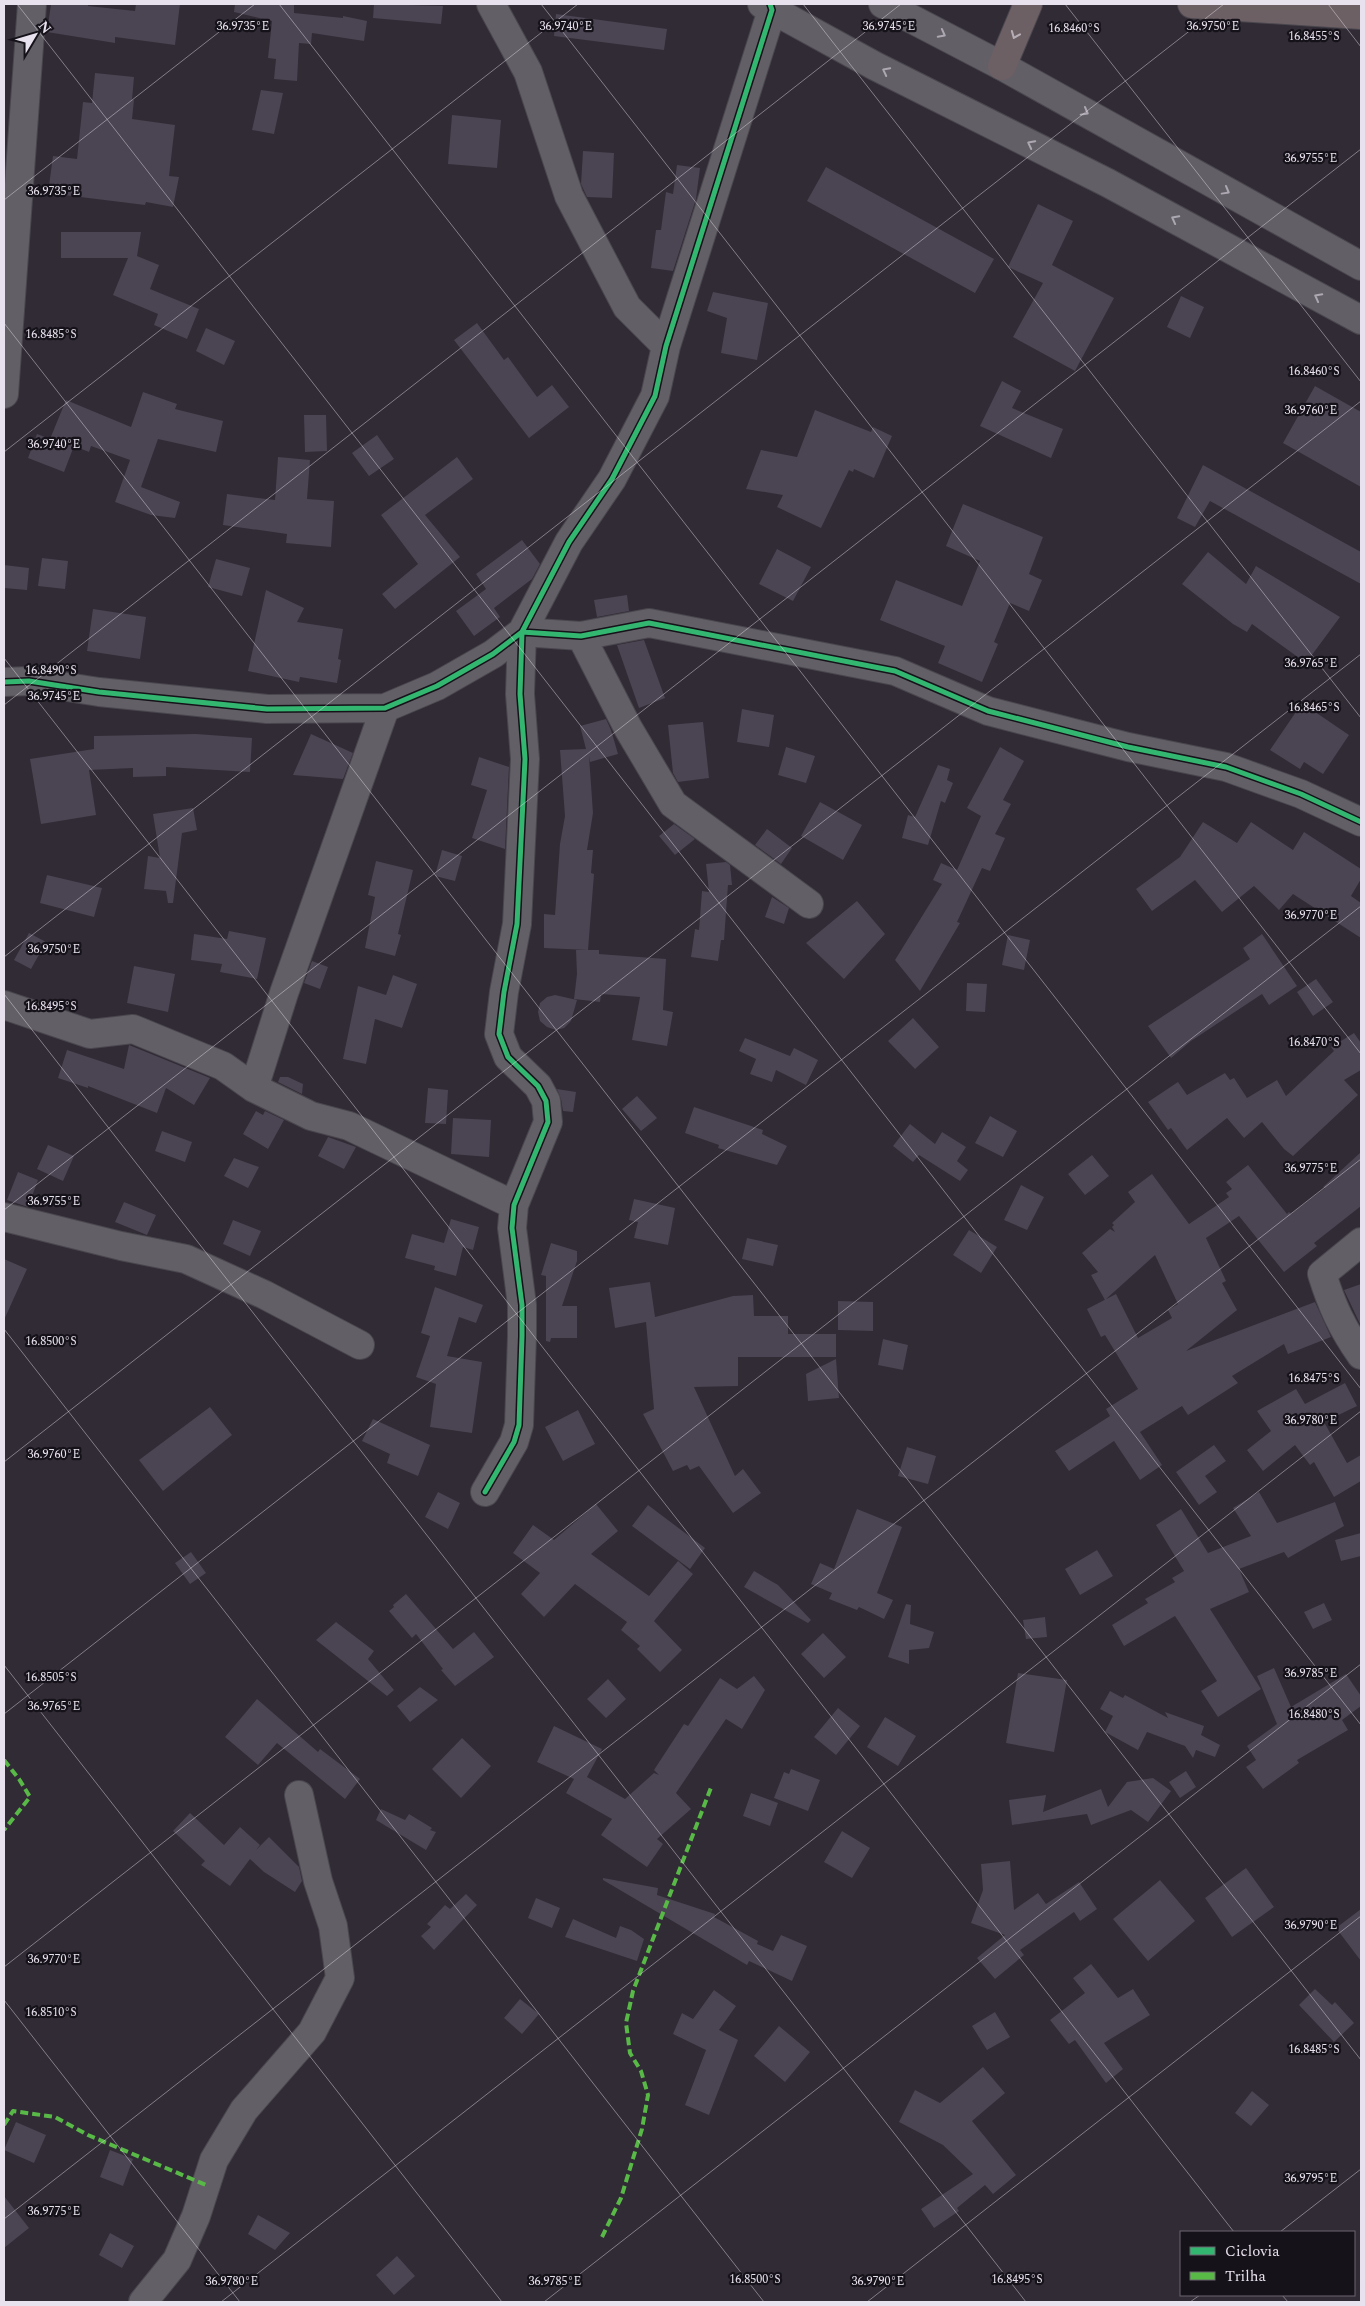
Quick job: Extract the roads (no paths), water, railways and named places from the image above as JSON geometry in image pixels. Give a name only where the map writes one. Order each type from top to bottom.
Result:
[{"type":"highway","points":[[1002,66],[1028,4]]},
{"type":"highway","points":[[1192,4],[1361,15]]},
{"type":"street","points":[[4,394],[32,4]]},
{"type":"street","points":[[491,4],[528,72],[569,196],[627,307],[666,346]]},
{"type":"street","points":[[883,4],[1002,66],[1361,266]]},
{"type":"street","points":[[4,682],[29,681],[99,692],[267,709],[385,708],[437,686],[493,654],[522,632],[569,542],[612,479],[655,396],[666,346],[768,6],[875,66],[1108,183],[1361,320]]},
{"type":"street","points":[[522,632],[581,636],[649,623],[895,671],[988,711],[1128,747],[1226,767],[1301,794],[1361,822]]},
{"type":"street","points":[[485,1492],[514,1442],[519,1425],[522,1305],[512,1228],[514,1205],[548,1122],[546,1101],[538,1086],[508,1057],[499,1034],[516,924],[525,759],[520,694],[522,632]]},
{"type":"street","points":[[581,636],[628,728],[673,804],[808,904]]},
{"type":"street","points":[[254,1088],[284,993],[385,708]]},
{"type":"street","points":[[4,1005],[90,1034],[133,1029],[223,1066],[254,1088],[311,1116],[349,1126],[514,1205]]},
{"type":"street","points":[[4,1217],[121,1246],[186,1259],[265,1295],[360,1346]]},
{"type":"street","points":[[1361,1242],[1322,1274],[1333,1310],[1344,1331],[1361,1355]]},
{"type":"street","points":[[143,2302],[178,2260],[196,2216],[214,2160],[234,2126],[244,2110],[277,2069],[312,2032],[340,1978],[333,1926],[318,1881],[299,1795]]}]
